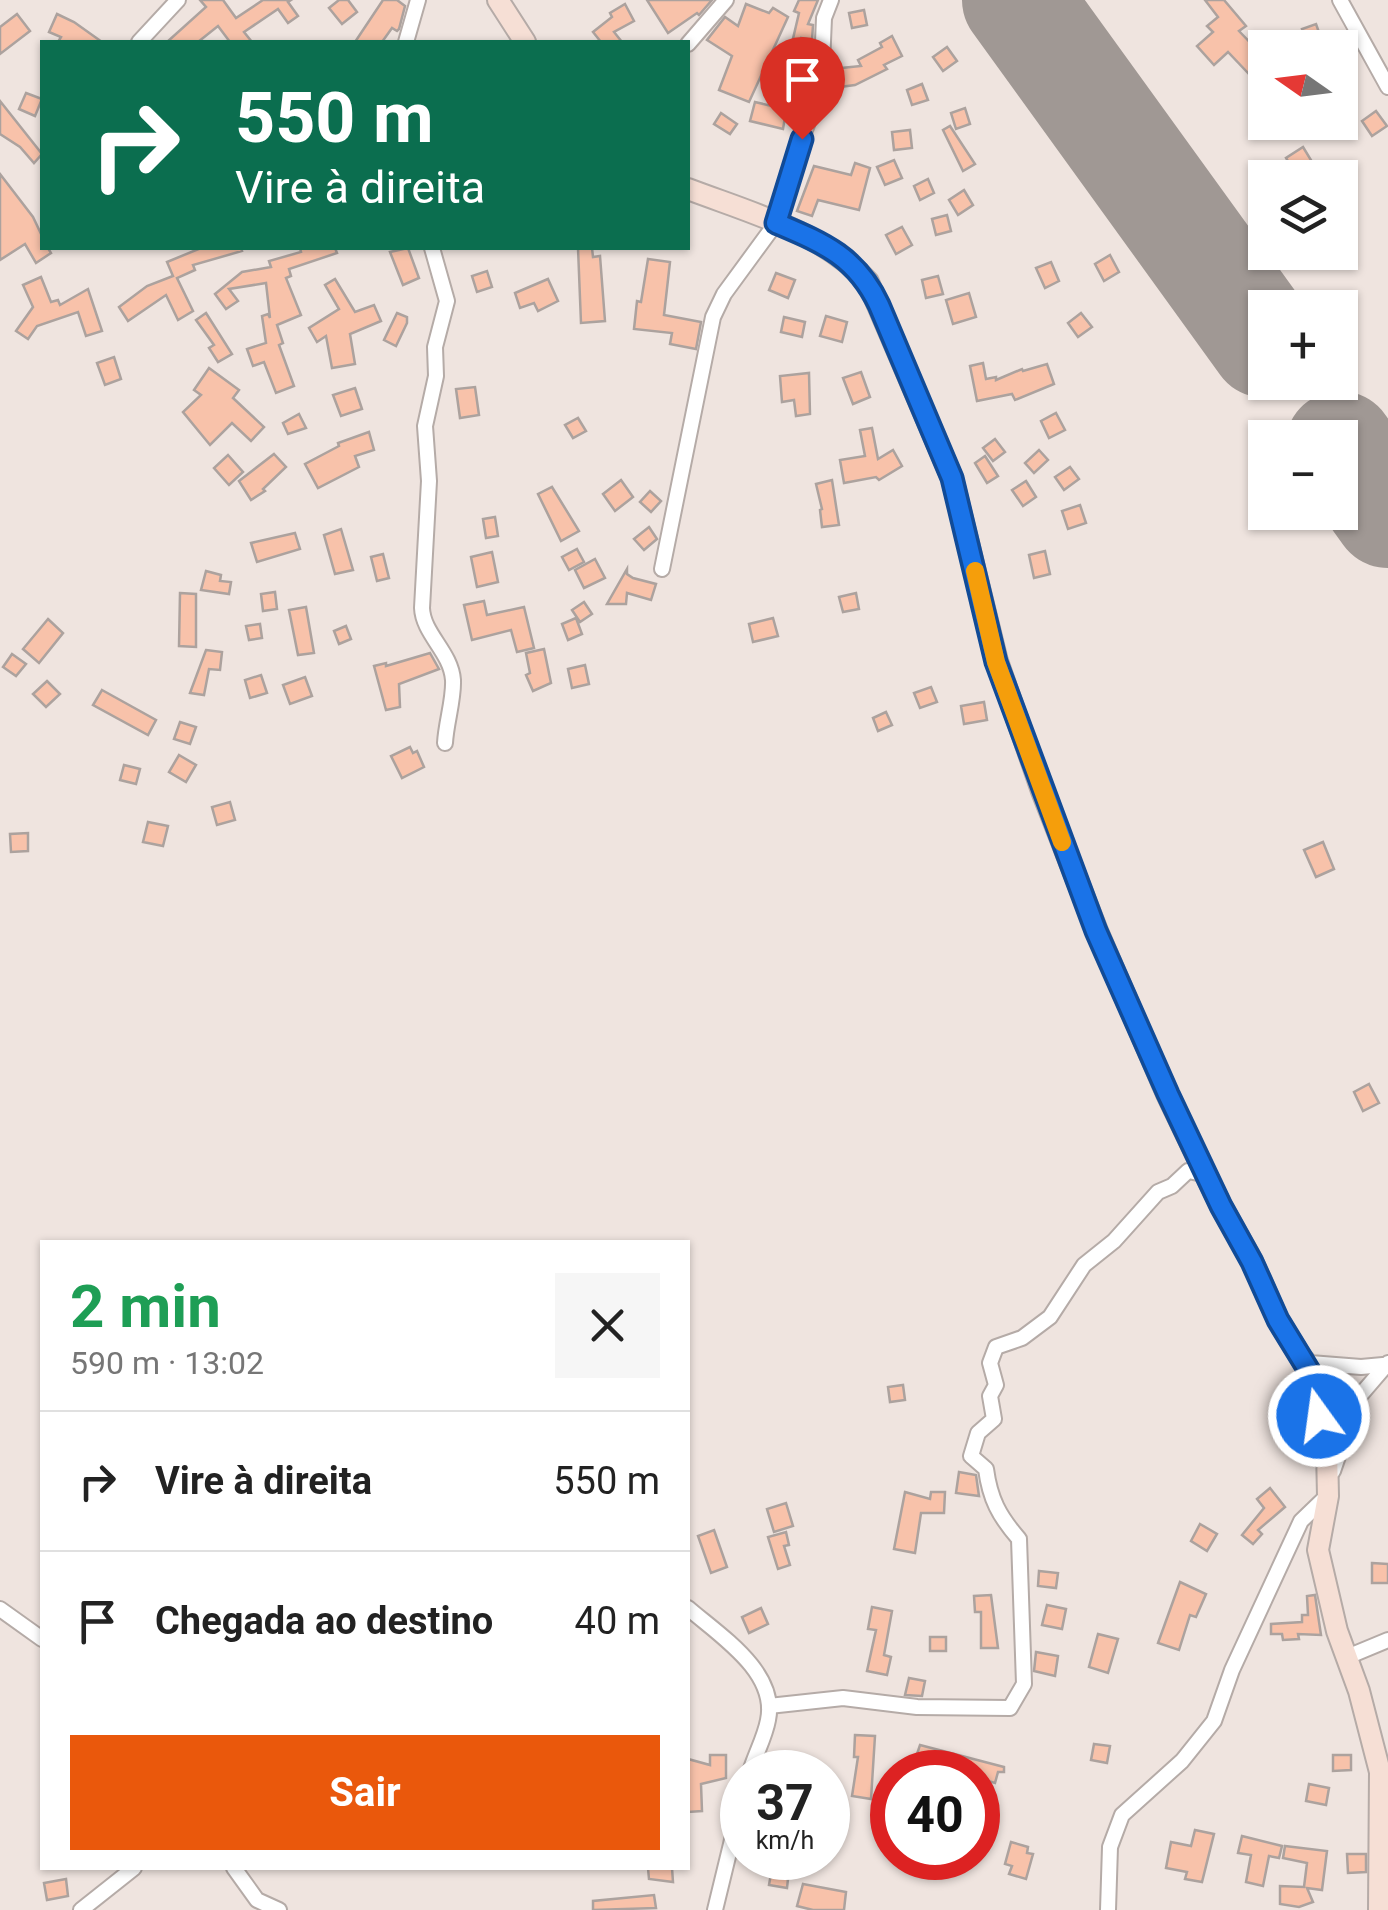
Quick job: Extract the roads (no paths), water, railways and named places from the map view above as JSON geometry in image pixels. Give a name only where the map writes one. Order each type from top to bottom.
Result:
[{"type":"street","points":[[141,40],[178,0]]},
{"type":"street","points":[[407,40],[418,0]]},
{"type":"street","points":[[498,0],[524,40]]},
{"type":"street","points":[[690,42],[726,0]]},
{"type":"street","points":[[662,570],[713,317],[724,294],[776,223],[792,164],[821,88],[824,18],[831,0]]},
{"type":"street","points":[[1340,0],[1388,87]]},
{"type":"street","points":[[690,190],[819,242],[848,260],[868,282],[952,478],[996,662],[1042,790],[1134,1019],[1278,1320],[1311,1374],[1326,1450],[1328,1496],[1301,1521],[1232,1670],[1214,1721],[1182,1761],[1122,1815],[1110,1847],[1108,1910]]},
{"type":"street","points":[[433,250],[447,301],[436,347],[436,376],[426,426],[429,481],[422,621],[441,646],[453,678],[445,743]]},
{"type":"street","points":[[769,1706],[843,1698],[917,1708],[1010,1708],[1024,1684],[1019,1539],[1002,1520],[990,1497],[986,1468],[971,1456],[978,1433],[994,1419],[990,1396],[996,1385],[990,1363],[996,1347],[1022,1338],[1050,1317],[1084,1266],[1114,1241],[1158,1192],[1172,1186],[1188,1170],[1209,1175]]},
{"type":"street","points":[[1294,1346],[1310,1363],[1361,1368],[1386,1364]]},
{"type":"street","points":[[1379,1910],[1380,1772],[1371,1730],[1336,1631],[1318,1550],[1336,1460],[1358,1398],[1386,1364]]},
{"type":"street","points":[[0,1609],[40,1638]]},
{"type":"street","points":[[690,1610],[749,1662],[769,1696],[768,1720],[758,1750]]},
{"type":"street","points":[[1347,1657],[1388,1640]]},
{"type":"street","points":[[81,1910],[131,1870]]},
{"type":"street","points":[[235,1870],[257,1900],[280,1910]]},
{"type":"street","points":[[715,1910],[722,1880]]}]
